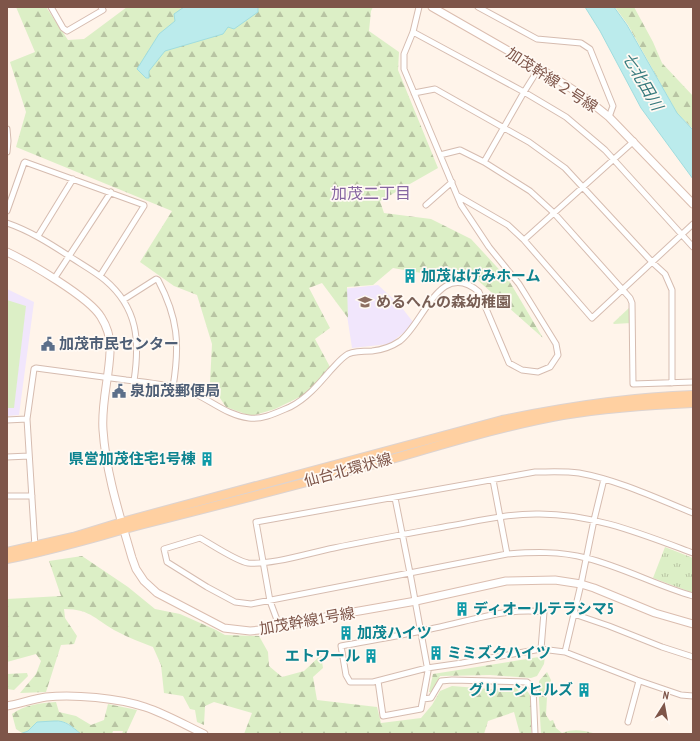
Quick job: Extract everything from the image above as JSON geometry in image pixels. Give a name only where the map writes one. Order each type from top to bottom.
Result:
[{"type":"main road","name":"仙台北環状線","points":[[7,552],[74,544],[123,526],[502,420],[549,410],[635,398],[693,395]]},
{"type":"main road","name":"仙台北環状線","points":[[123,526],[230,502],[510,426],[597,410],[693,403]]},
{"type":"main road","name":"仙台北環状線","points":[[7,559],[35,549]]},
{"type":"street","points":[[51,7],[63,28],[67,31],[102,10],[101,7]]},
{"type":"street","points":[[35,549],[27,419],[34,369],[36,368],[173,387],[195,393],[237,416],[257,418],[275,413],[291,406],[307,396],[345,356],[355,352],[373,351],[387,348],[402,340],[439,290],[448,284],[459,282],[471,285],[479,292],[509,363],[522,370],[538,372],[550,367],[558,355],[556,344],[518,284],[489,247],[461,205],[404,69],[404,54],[413,32],[419,7]]},
{"type":"street","name":"加茂幹線２号線","points":[[432,7],[539,68],[583,96],[609,117],[634,141],[693,204]]},
{"type":"street","points":[[478,7],[537,39],[581,43],[590,49],[613,106],[609,117]]},
{"type":"street","points":[[413,32],[524,92],[566,117],[605,150],[693,247]]},
{"type":"street","points":[[484,162],[539,68]]},
{"type":"street","points":[[414,93],[435,89],[548,154],[565,168],[665,274],[672,290],[672,383]]},
{"type":"street","points":[[7,130],[7,152]]},
{"type":"street","points":[[524,240],[634,141]]},
{"type":"street","points":[[440,155],[460,150],[484,162],[530,191],[554,213],[630,298],[632,303],[633,384],[693,382]]},
{"type":"street","points":[[7,211],[25,162],[144,205],[100,276]]},
{"type":"street","points":[[38,236],[73,179]]},
{"type":"street","points":[[426,205],[452,182]]},
{"type":"street","points":[[54,279],[111,192]]},
{"type":"street","points":[[458,196],[508,225],[524,240],[592,318],[693,224]]},
{"type":"street","points":[[7,223],[27,230],[38,236],[100,276],[123,300],[134,323],[137,340],[137,358],[134,381]]},
{"type":"street","name":"加茂幹線1号線","points":[[7,252],[54,279],[88,302],[106,324],[110,342],[103,417],[104,441],[108,466],[123,526],[136,569],[144,581],[157,593],[224,628],[250,631],[280,628],[325,617],[416,601],[506,581],[555,580],[581,584],[594,588],[655,613],[693,624]]},
{"type":"street","points":[[123,300],[156,279],[158,280],[172,310],[176,334],[177,359],[173,387]]},
{"type":"street","points":[[7,420],[27,419]]},
{"type":"street","points":[[7,457],[29,456]]},
{"type":"street","points":[[280,628],[270,601],[256,522],[535,472],[578,473],[604,479],[655,497],[693,513]]},
{"type":"street","points":[[565,652],[604,479]]},
{"type":"street","points":[[493,480],[507,554]]},
{"type":"street","points":[[7,496],[32,496]]},
{"type":"street","points":[[378,681],[383,716],[421,709],[428,672],[416,601],[395,498]]},
{"type":"street","points":[[693,553],[626,529],[594,520],[565,515],[536,514],[500,516],[264,563],[246,563],[200,538],[164,549],[167,562],[207,587],[235,602],[251,604],[507,554],[532,552],[586,558],[693,596]]},
{"type":"street","points":[[541,649],[544,612],[530,610],[341,646],[346,675],[350,682],[378,681],[427,668],[541,649],[565,652],[639,681],[681,694],[693,696]]},
{"type":"street","points":[[574,614],[693,657]]},
{"type":"street","points":[[423,699],[431,698],[441,681],[527,682],[533,688],[535,734]]},
{"type":"street","points":[[628,722],[639,681]]},
{"type":"street","points":[[7,706],[35,699],[60,696],[111,700],[144,707],[204,734]]},
{"type":"shaded area","points":[[378,285],[399,304],[413,322],[406,331],[389,344],[352,348],[343,289]]},
{"type":"shaded area","points":[[7,289],[34,302],[19,415],[7,416]]},
{"type":"green space","points":[[16,7],[46,7],[68,40],[84,39],[127,7],[373,7],[371,11],[369,31],[399,52],[398,70],[438,168],[380,201],[384,213],[431,219],[471,239],[508,279],[543,338],[474,277],[444,277],[393,268],[373,285],[347,287],[348,318],[322,283],[309,288],[330,328],[315,339],[330,367],[306,394],[275,409],[251,416],[226,407],[210,383],[212,344],[197,295],[174,286],[140,262],[172,211],[16,147],[26,112],[10,62],[35,52]]},
{"type":"green space","points":[[615,7],[634,7],[653,42],[662,63],[693,96],[693,129],[677,113],[628,25]]},
{"type":"green space","points":[[7,300],[26,306],[14,408],[7,408]]},
{"type":"green space","points":[[630,307],[631,323],[613,323]]},
{"type":"green space","points":[[665,547],[693,558],[693,593],[653,578]]},
{"type":"green space","points":[[82,556],[128,587],[155,609],[180,614],[225,635],[259,636],[268,652],[269,666],[282,677],[304,671],[321,655],[323,668],[313,677],[317,700],[377,707],[381,723],[421,718],[432,705],[440,691],[452,686],[490,689],[524,687],[531,696],[531,734],[520,734],[514,712],[488,721],[484,734],[244,734],[252,713],[214,702],[205,706],[204,725],[197,722],[195,710],[190,709],[183,696],[164,693],[161,665],[153,647],[122,634],[88,613],[64,609],[65,618],[77,636],[74,644],[61,645],[46,692],[20,693],[36,674],[41,661],[36,654],[7,662],[7,599],[61,596],[49,561]]},
{"type":"green space","points":[[545,656],[544,664],[537,676],[531,678],[490,675],[440,676],[432,692],[429,692],[433,674]]},
{"type":"green space","points":[[547,672],[551,680],[547,697],[546,715],[550,721],[553,720],[556,728],[562,733],[577,730],[593,734],[541,734],[539,681]]},
{"type":"green space","points":[[27,673],[28,676],[14,690],[7,689],[7,674]]},
{"type":"green space","points":[[56,702],[59,712],[76,716],[91,725],[104,720],[108,704],[137,710],[126,734],[122,734],[123,731],[113,731],[112,734],[81,734],[69,724],[61,721],[37,722],[28,731],[22,733],[16,729],[12,714],[27,707]]},
{"type":"water","points":[[184,7],[258,7],[258,12],[234,29],[228,27],[223,34],[165,51],[149,71],[149,78],[146,78],[137,69],[159,34],[175,21],[174,14]]},
{"type":"water","name":"七北田川","points":[[585,7],[614,7],[627,25],[677,113],[693,130],[693,179],[641,108],[600,31]]},
{"type":"water","points":[[58,721],[65,723],[81,734],[20,734],[28,731],[37,722]]},
{"type":"place","name":"加茂はげみホーム","points":[[410,276]]},
{"type":"place","name":"めるへんの森幼稚園","points":[[365,302]]},
{"type":"place","name":"加茂市民センター","points":[[48,344]]},
{"type":"place","name":"泉加茂郵便局","points":[[119,391]]},
{"type":"place","name":"県営加茂住宅1号棟","points":[[207,459]]},
{"type":"place","name":"ディオールテラシマ5","points":[[462,609]]},
{"type":"place","name":"加茂ハイツ","points":[[346,633]]},
{"type":"place","name":"ミミズクハイツ","points":[[436,653]]},
{"type":"place","name":"エトワール","points":[[371,656]]},
{"type":"place","name":"グリーンヒルズ","points":[[584,690]]},
{"type":"district","name":"加茂二丁目","points":[[371,193]]}]
